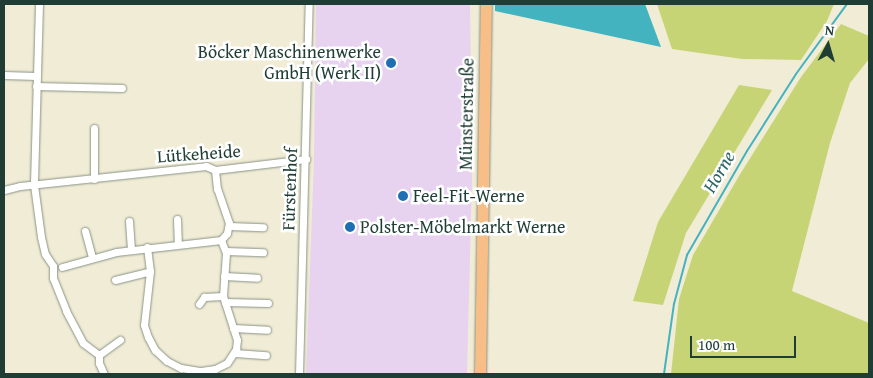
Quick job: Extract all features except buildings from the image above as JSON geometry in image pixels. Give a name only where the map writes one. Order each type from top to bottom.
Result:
[{"type":"main road","name":"Münsterstraße","points":[[480,374],[486,4]]},
{"type":"street","points":[[39,4],[34,185],[41,237],[45,254],[53,266],[53,278],[56,288],[83,343],[99,355]]},
{"type":"street","name":"Fürstenhof","points":[[299,374],[309,4]]},
{"type":"street","points":[[4,75],[36,76]]},
{"type":"street","points":[[36,86],[122,88]]},
{"type":"street","points":[[94,128],[94,179]]},
{"type":"street","name":"Lütkeheide","points":[[4,190],[206,166],[215,170],[306,159]]},
{"type":"street","points":[[62,267],[132,249],[221,240],[229,226],[228,215],[217,189],[215,170]]},
{"type":"street","points":[[177,219],[178,243]]},
{"type":"street","points":[[129,221],[132,249]]},
{"type":"street","points":[[229,226],[263,227]]},
{"type":"street","points":[[85,231],[92,258]]},
{"type":"street","points":[[147,247],[150,271],[144,325],[151,344],[161,356],[181,368],[201,371],[221,366],[235,353],[237,340],[224,299],[226,251],[221,240]]},
{"type":"street","points":[[226,251],[263,252]]},
{"type":"street","points":[[116,280],[150,271]]},
{"type":"street","points":[[224,276],[258,278]]},
{"type":"street","points":[[199,304],[204,297],[268,303]]},
{"type":"street","points":[[233,328],[267,330]]},
{"type":"street","points":[[99,355],[120,340]]},
{"type":"street","points":[[235,353],[266,355]]},
{"type":"street","points":[[99,355],[99,363],[104,374]]},
{"type":"shaded area","points":[[316,4],[470,4],[472,178],[467,374],[306,374],[314,160]]},
{"type":"green space","points":[[657,4],[834,4],[827,21],[801,60],[742,59],[672,49]]},
{"type":"green space","points":[[841,24],[869,36],[869,59],[850,83],[830,143],[792,291],[869,323],[869,374],[671,374],[679,299],[693,255],[739,176],[801,77]]},
{"type":"green space","points":[[739,85],[772,90],[686,233],[663,305],[633,301],[658,222]]},
{"type":"water","points":[[495,4],[645,4],[661,47],[495,11]]},
{"type":"waterway","name":"Horne","points":[[664,374],[674,304],[687,255],[747,151],[796,74],[847,4]]},
{"type":"place","name":"Böcker Maschinenwerke GmbH (Werk II)","points":[[391,63]]},
{"type":"place","name":"Feel-Fit-Werne","points":[[403,196]]},
{"type":"place","name":"Polster-Möbelmarkt Werne","points":[[350,227]]}]
